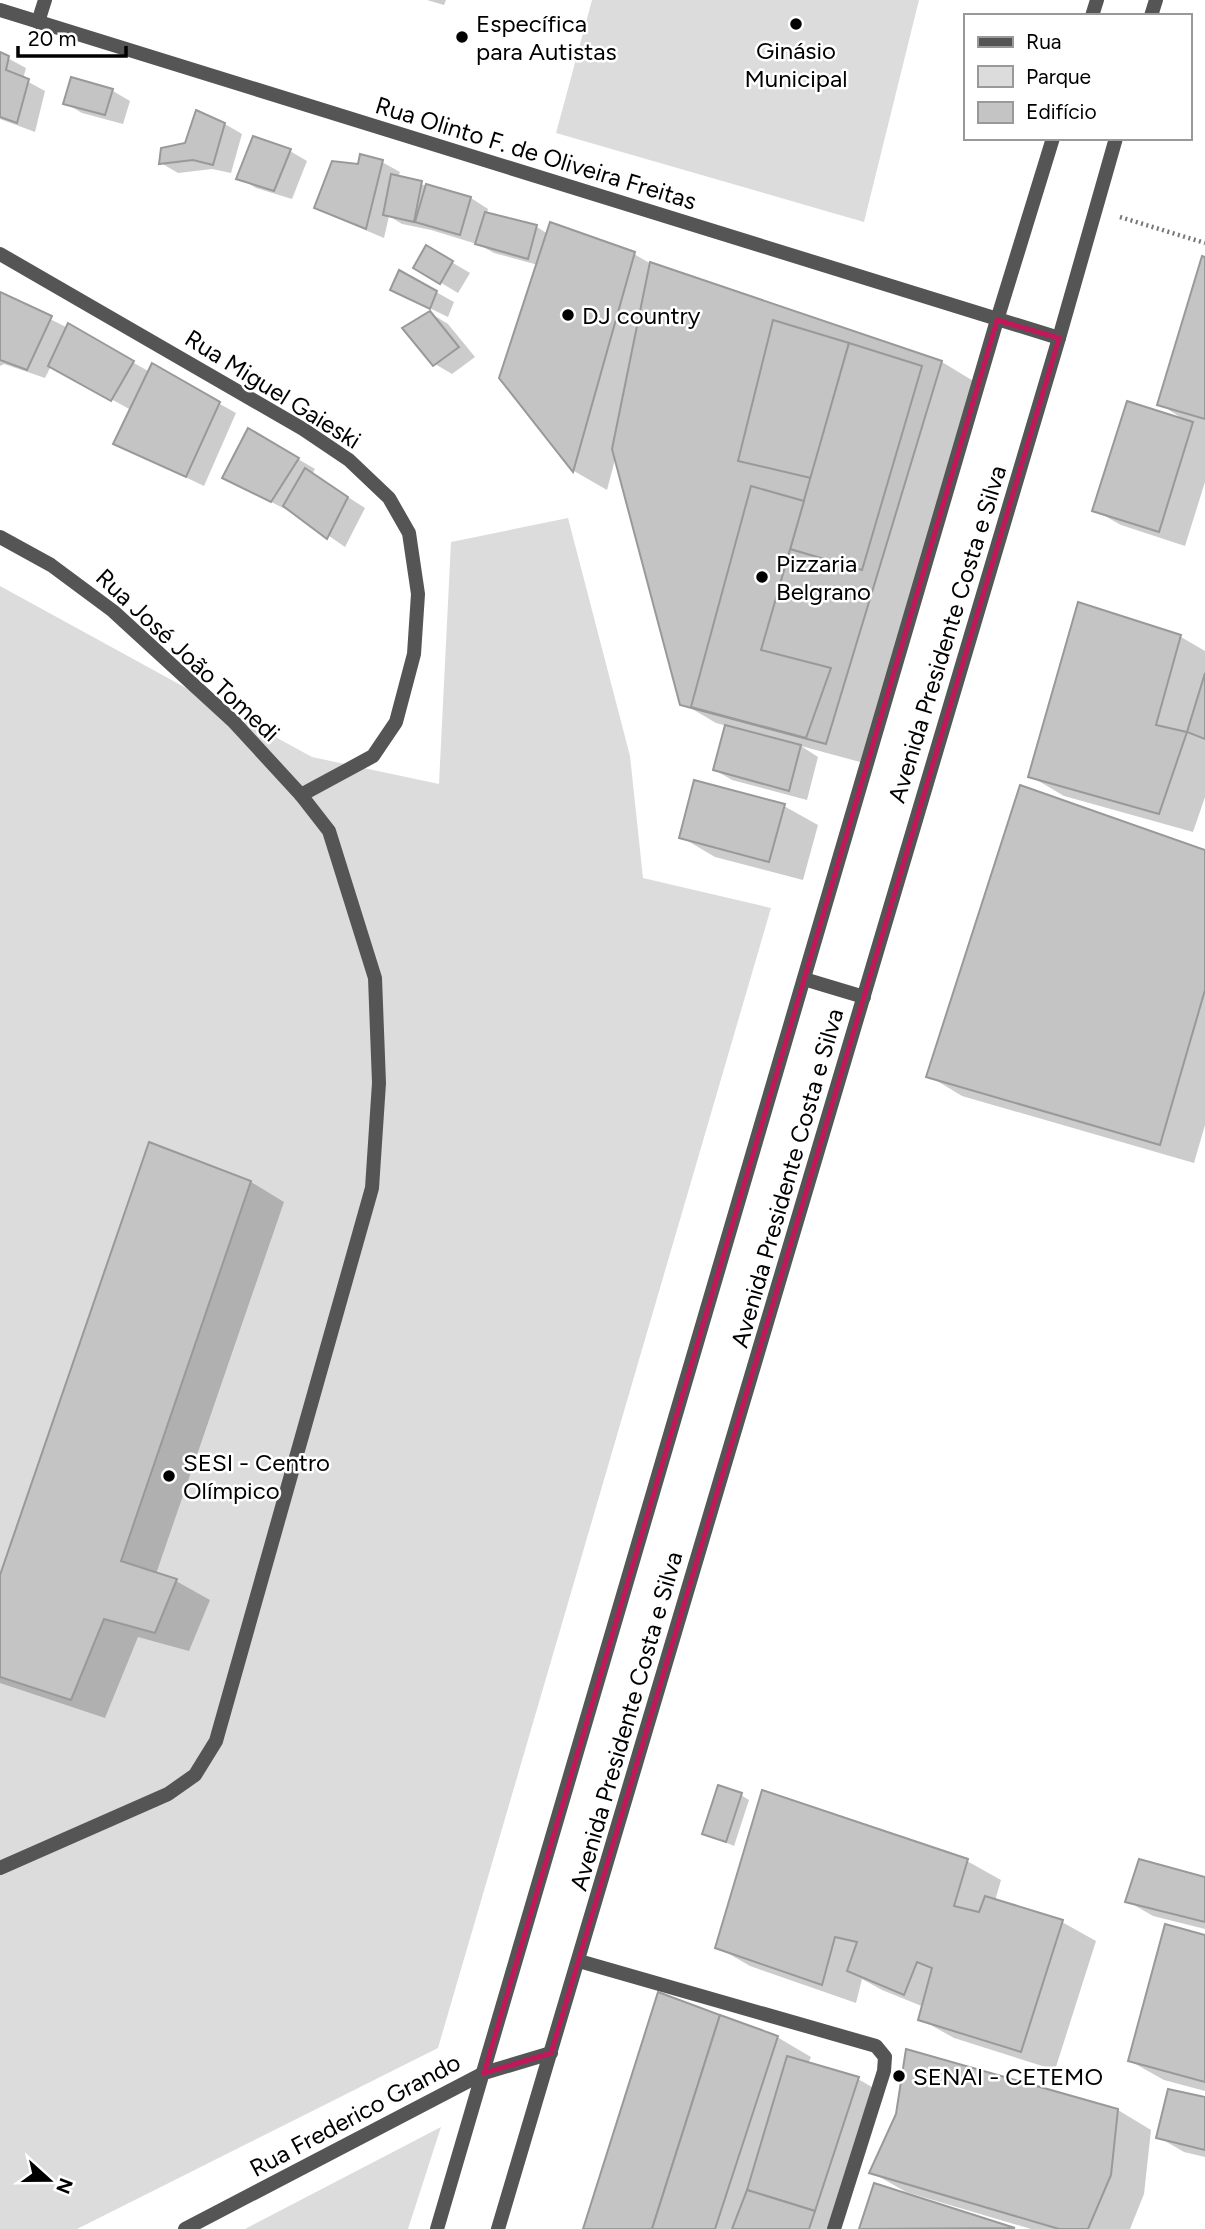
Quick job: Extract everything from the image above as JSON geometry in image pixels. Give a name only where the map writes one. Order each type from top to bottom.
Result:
[{"type":"street","points":[[38,22],[45,0]]},
{"type":"street","name":"Rua Olinto F. de Oliveira Freitas","points":[[0,10],[1059,338]]},
{"type":"street","name":"Avenida Presidente Costa e Silva","points":[[438,2229],[997,320],[1053,140]]},
{"type":"street","name":"Avenida Presidente Costa e Silva","points":[[498,2229],[1115,140]]},
{"type":"street","name":"Rua Miguel Gaieski","points":[[0,254],[303,429],[349,460],[389,498],[409,533],[418,594],[414,654],[396,722],[373,756],[301,795]]},
{"type":"street","name":"Rua José João Tomedi","points":[[0,537],[51,565],[113,611],[233,721],[301,795],[329,831],[375,978],[379,1083],[372,1188],[216,1741],[195,1775],[168,1794],[0,1868]]},
{"type":"street","points":[[804,979],[864,997]]},
{"type":"street","points":[[579,1961],[876,2046],[885,2057],[884,2071],[834,2229]]},
{"type":"street","name":"Rua Frederico Grando","points":[[185,2229],[484,2073],[551,2053]]},
{"type":"path","points":[[1096,209],[1205,243]]},
{"type":"highlighted area","points":[[997,320],[1059,338],[551,2053],[484,2073]]},
{"type":"green space","points":[[592,0],[919,0],[864,222],[556,133]]},
{"type":"green space","points":[[568,518],[630,756],[643,878],[771,908],[438,2048],[77,2229],[0,2229],[0,586],[312,757],[439,784],[451,542]]},
{"type":"green space","points":[[441,2127],[408,2229],[245,2229]]},
{"type":"building","points":[[0,52],[9,56],[6,70],[29,79],[17,123],[0,117]]},
{"type":"building","points":[[71,77],[113,89],[105,115],[63,104]]},
{"type":"building","points":[[196,110],[225,123],[213,165],[193,160],[159,164],[161,148],[185,143]]},
{"type":"building","points":[[253,136],[291,149],[274,191],[236,179]]},
{"type":"building","points":[[360,154],[383,160],[366,229],[314,208],[332,161],[358,164]]},
{"type":"building","points":[[391,174],[422,181],[414,222],[383,215]]},
{"type":"building","points":[[426,184],[471,197],[460,235],[415,222]]},
{"type":"building","points":[[485,212],[537,225],[528,259],[475,244]]},
{"type":"building","name":"DJ country","points":[[550,222],[635,252],[573,472],[499,378]]},
{"type":"building","points":[[426,245],[453,261],[440,284],[413,268]]},
{"type":"building","points":[[1202,256],[1205,257],[1205,419],[1157,405]]},
{"type":"building","name":"Pizzaria Belgrano","points":[[650,262],[942,361],[826,744],[680,705],[612,449]]},
{"type":"building","points":[[399,270],[437,291],[430,309],[390,290]]},
{"type":"building","points":[[0,292],[52,316],[27,370],[0,360]]},
{"type":"building","points":[[430,311],[459,347],[433,366],[402,328]]},
{"type":"building","points":[[773,320],[849,343],[811,478],[738,461]]},
{"type":"building","points":[[68,323],[134,361],[111,401],[48,366]]},
{"type":"building","points":[[849,343],[922,366],[862,570],[790,549]]},
{"type":"building","points":[[152,363],[220,402],[186,477],[113,444]]},
{"type":"building","points":[[1127,401],[1193,422],[1159,532],[1092,511]]},
{"type":"building","points":[[248,428],[299,458],[271,502],[222,478]]},
{"type":"building","points":[[305,468],[348,497],[327,539],[283,506]]},
{"type":"building","points":[[751,486],[804,501],[761,650],[831,668],[806,738],[691,707]]},
{"type":"building","points":[[1078,602],[1181,635],[1156,725],[1187,732],[1159,814],[1028,777]]},
{"type":"building","points":[[1205,673],[1205,739],[1187,732]]},
{"type":"building","points":[[725,725],[801,745],[789,791],[713,770]]},
{"type":"building","points":[[694,780],[785,804],[769,862],[679,838]]},
{"type":"building","points":[[1020,785],[1205,850],[1205,990],[1160,1145],[926,1077]]},
{"type":"building","points":[[149,1142],[251,1181],[121,1561],[177,1579],[155,1633],[104,1619],[71,1700],[0,1677],[0,1575]]},
{"type":"building","points":[[718,1785],[742,1793],[726,1842],[702,1834]]},
{"type":"building","points":[[762,1790],[968,1859],[954,1906],[979,1912],[985,1896],[1063,1920],[1021,2052],[918,2020],[932,1968],[917,1962],[904,1995],[847,1971],[857,1942],[835,1937],[822,1985],[715,1948]]},
{"type":"building","points":[[1139,1859],[1205,1877],[1205,1922],[1125,1902]]},
{"type":"building","points":[[1165,1924],[1205,1935],[1205,2082],[1128,2061]]},
{"type":"building","points":[[658,1992],[720,2015],[652,2229],[583,2229]]},
{"type":"building","points":[[720,2015],[778,2036],[715,2229],[652,2229]]},
{"type":"building","points":[[906,2049],[1118,2109],[1111,2175],[1088,2229],[1059,2229],[869,2173],[896,2114]]},
{"type":"building","points":[[787,2056],[859,2077],[815,2211],[747,2190]]},
{"type":"building","points":[[1168,2089],[1205,2097],[1205,2150],[1156,2138]]},
{"type":"building","points":[[874,2183],[1015,2228],[859,2229]]},
{"type":"building","points":[[747,2190],[815,2211],[809,2229],[732,2229]]},
{"type":"place","name":"Ginásio Municipal","points":[[796,24]]},
{"type":"place","name":"Específica para Autistas","points":[[462,37]]},
{"type":"place","name":"DJ country","points":[[568,315]]},
{"type":"place","name":"Pizzaria Belgrano","points":[[762,577]]},
{"type":"place","name":"SESI - Centro Olímpico","points":[[169,1476]]},
{"type":"place","name":"SENAI - CETEMO","points":[[899,2076]]}]
